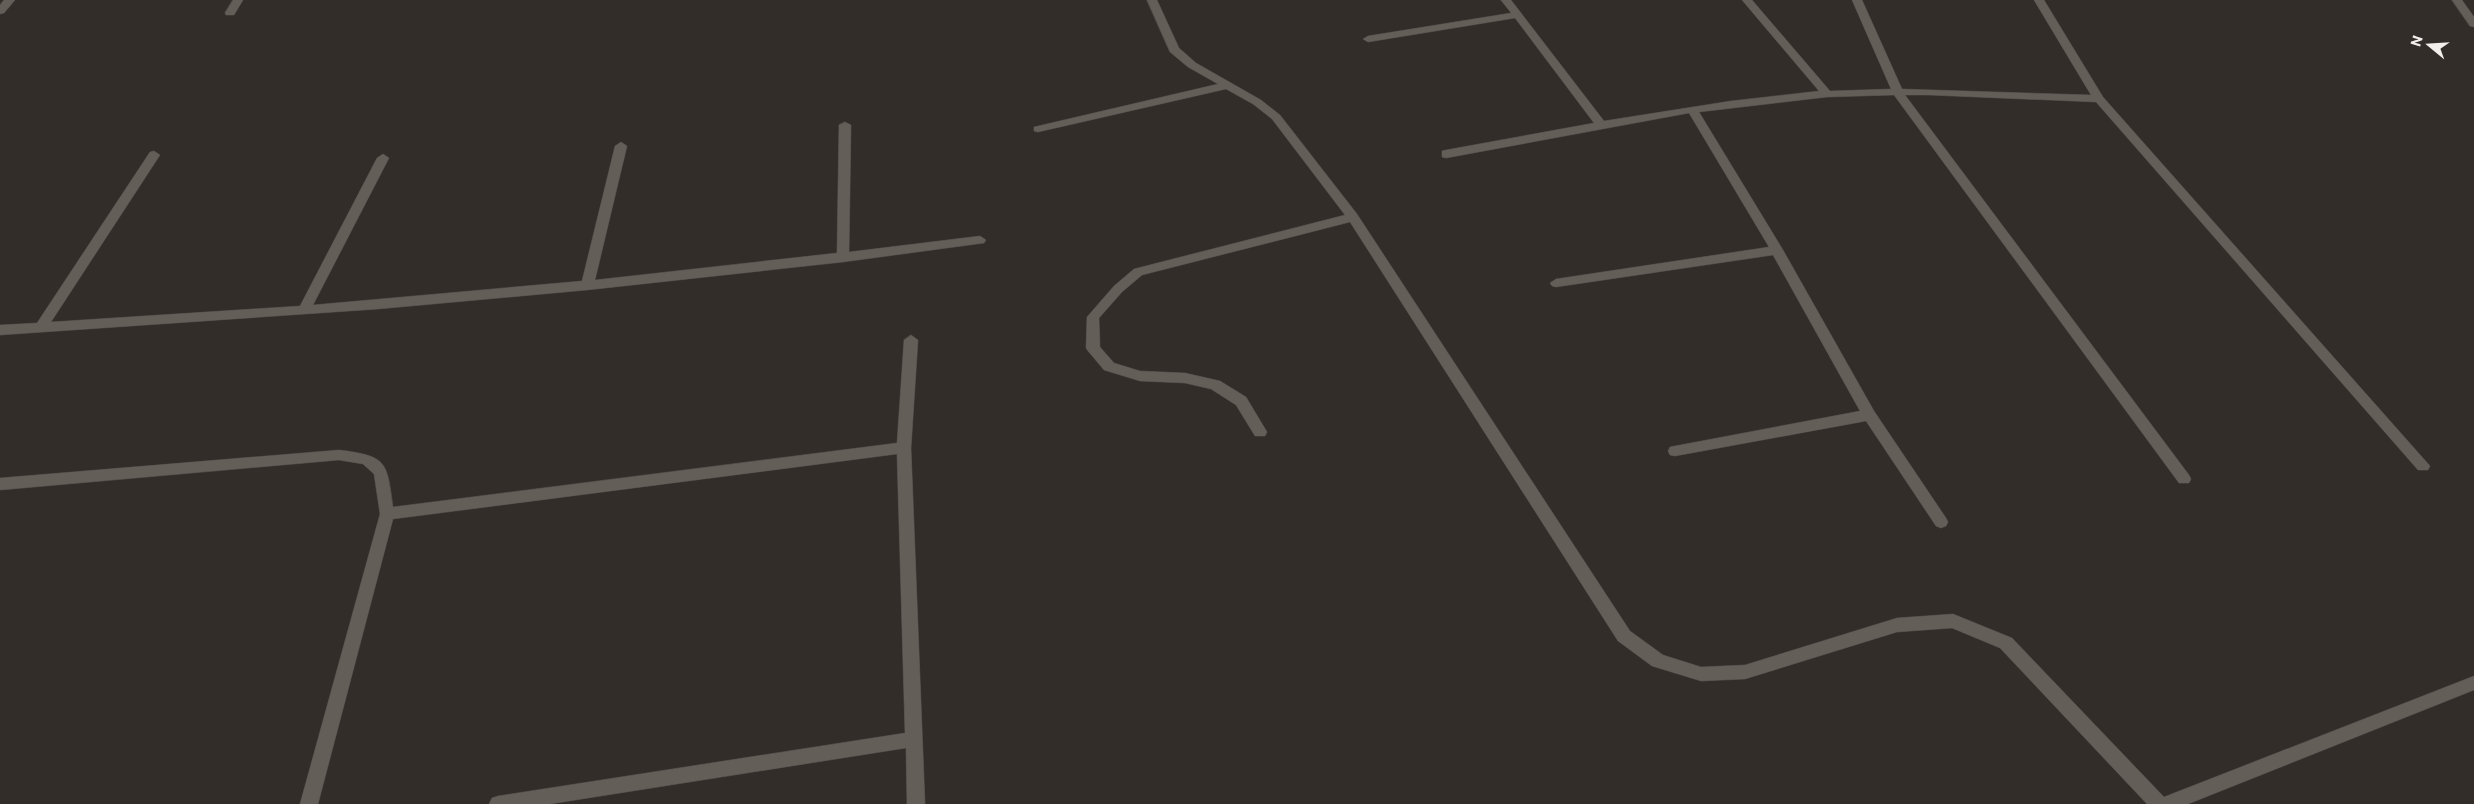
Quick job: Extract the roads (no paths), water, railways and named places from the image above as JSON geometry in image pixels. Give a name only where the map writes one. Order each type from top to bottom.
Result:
[{"type":"street","points":[[0,10],[10,0]]},
{"type":"street","points":[[230,12],[238,0]]},
{"type":"street","points":[[1152,0],[1174,50],[1192,65],[1228,84],[1257,102],[1276,117],[1353,217],[1624,636],[1658,661],[1700,674],[1745,672],[1897,625],[1953,621],[2006,642],[2159,804]]},
{"type":"street","points":[[1506,0],[1601,125]]},
{"type":"street","points":[[1747,0],[1827,94]]},
{"type":"street","points":[[1857,0],[1898,92],[2184,479]]},
{"type":"street","points":[[2039,0],[2099,99],[2423,466]]},
{"type":"street","points":[[2457,0],[2474,24]]},
{"type":"street","points":[[1368,39],[1516,15]]},
{"type":"street","points":[[1038,129],[1228,84]]},
{"type":"street","points":[[1446,154],[1692,110],[1827,94],[1898,92],[2099,99]]},
{"type":"street","points":[[1692,110],[1777,250],[1869,414],[1941,522]]},
{"type":"street","points":[[843,258],[845,125]]},
{"type":"street","points":[[587,286],[621,146]]},
{"type":"street","points":[[40,327],[154,155]]},
{"type":"street","points":[[304,310],[383,158]]},
{"type":"street","points":[[1260,432],[1241,402],[1215,385],[1185,378],[1140,376],[1109,366],[1093,348],[1093,317],[1118,289],[1138,272],[1353,217]]},
{"type":"street","points":[[0,330],[304,310],[587,286],[843,258],[980,240]]},
{"type":"street","points":[[1556,283],[1777,250]]},
{"type":"street","points":[[911,340],[904,448],[916,804]]},
{"type":"street","points":[[1675,451],[1869,414]]},
{"type":"street","points":[[387,514],[904,448]]},
{"type":"street","points":[[0,484],[339,456],[367,459],[381,472],[387,514],[309,804]]},
{"type":"street","points":[[2167,804],[2474,683]]},
{"type":"street","points":[[498,804],[914,739]]}]
